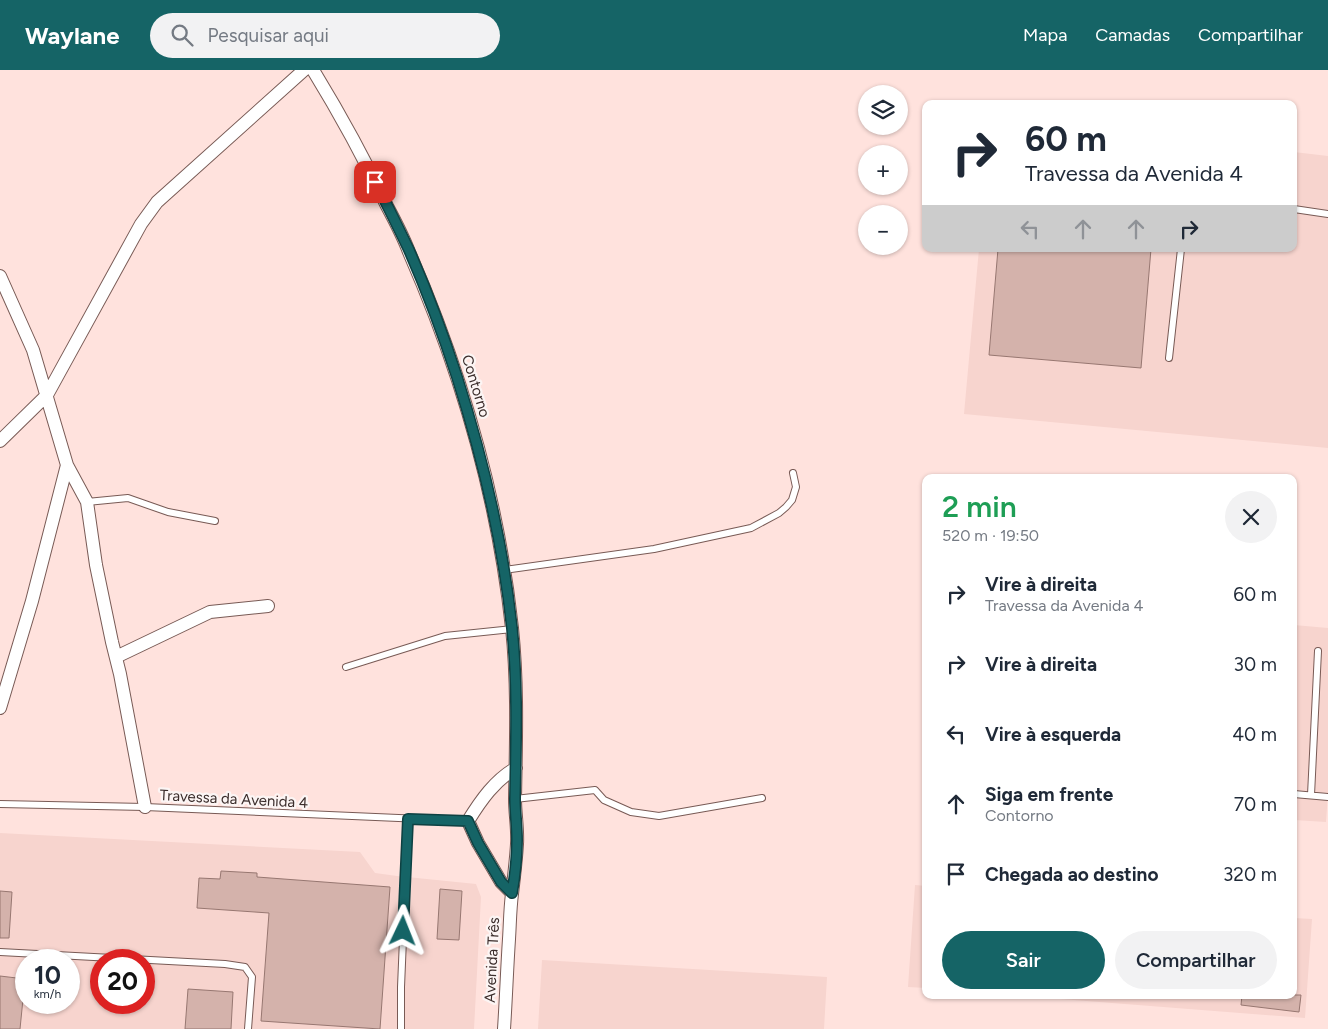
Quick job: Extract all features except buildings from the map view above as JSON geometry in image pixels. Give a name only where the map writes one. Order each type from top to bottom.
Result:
[{"type":"street","points":[[0,441],[47,395],[141,224],[157,202],[304,70]]},
{"type":"street","name":"Contorno","points":[[313,70],[338,112],[409,250],[446,346],[468,414],[488,487],[504,570],[512,629],[516,704],[515,799]]},
{"type":"street","points":[[0,276],[33,350],[67,465],[87,502],[96,565],[145,807]]},
{"type":"street","points":[[0,708],[32,601],[67,465]]},
{"type":"street","points":[[116,657],[210,612],[268,606]]},
{"type":"street","points":[[512,893],[501,882],[478,843],[468,821],[493,786],[505,774],[516,768]]},
{"type":"street","name":"Avenida Três","points":[[504,1029],[512,893],[516,867],[515,799]]},
{"type":"lane","points":[[1297,209],[1328,214]]},
{"type":"lane","points":[[1169,358],[1181,252]]},
{"type":"lane","points":[[504,570],[654,549],[751,528],[779,513],[792,500],[796,487],[793,473]]},
{"type":"lane","points":[[87,502],[128,498],[168,512],[215,521]]},
{"type":"lane","points":[[346,667],[445,636],[512,629]]},
{"type":"lane","points":[[1311,795],[1318,651]]},
{"type":"lane","points":[[515,799],[595,790],[604,800],[631,812],[659,816],[762,798]]},
{"type":"lane","points":[[1297,794],[1328,797]]},
{"type":"lane","name":"Travessa da Avenida 4","points":[[0,804],[145,807],[468,821]]},
{"type":"lane","points":[[401,1029],[408,819]]},
{"type":"lane","points":[[0,952],[225,964],[245,967],[252,977],[248,1029]]},
{"type":"shaded area","points":[[1297,152],[1328,156],[1328,448],[964,414],[979,252],[1297,252]]},
{"type":"shaded area","points":[[1297,625],[1328,628],[1328,793],[1326,822],[1297,820]]},
{"type":"shaded area","points":[[0,833],[360,852],[375,873],[476,884],[481,897],[474,1029],[0,1029]]},
{"type":"shaded area","points":[[915,885],[922,886],[922,988],[908,987]]},
{"type":"shaded area","points":[[1297,918],[1312,919],[1305,1018],[1062,999],[1297,999]]},
{"type":"shaded area","points":[[542,960],[827,977],[824,1029],[538,1029]]},
{"type":"route","points":[[375,182],[409,250],[446,346],[486,478],[500,547],[512,629],[516,704],[515,799],[517,841],[512,893],[501,882],[478,843],[468,821],[408,819],[403,931]]}]
